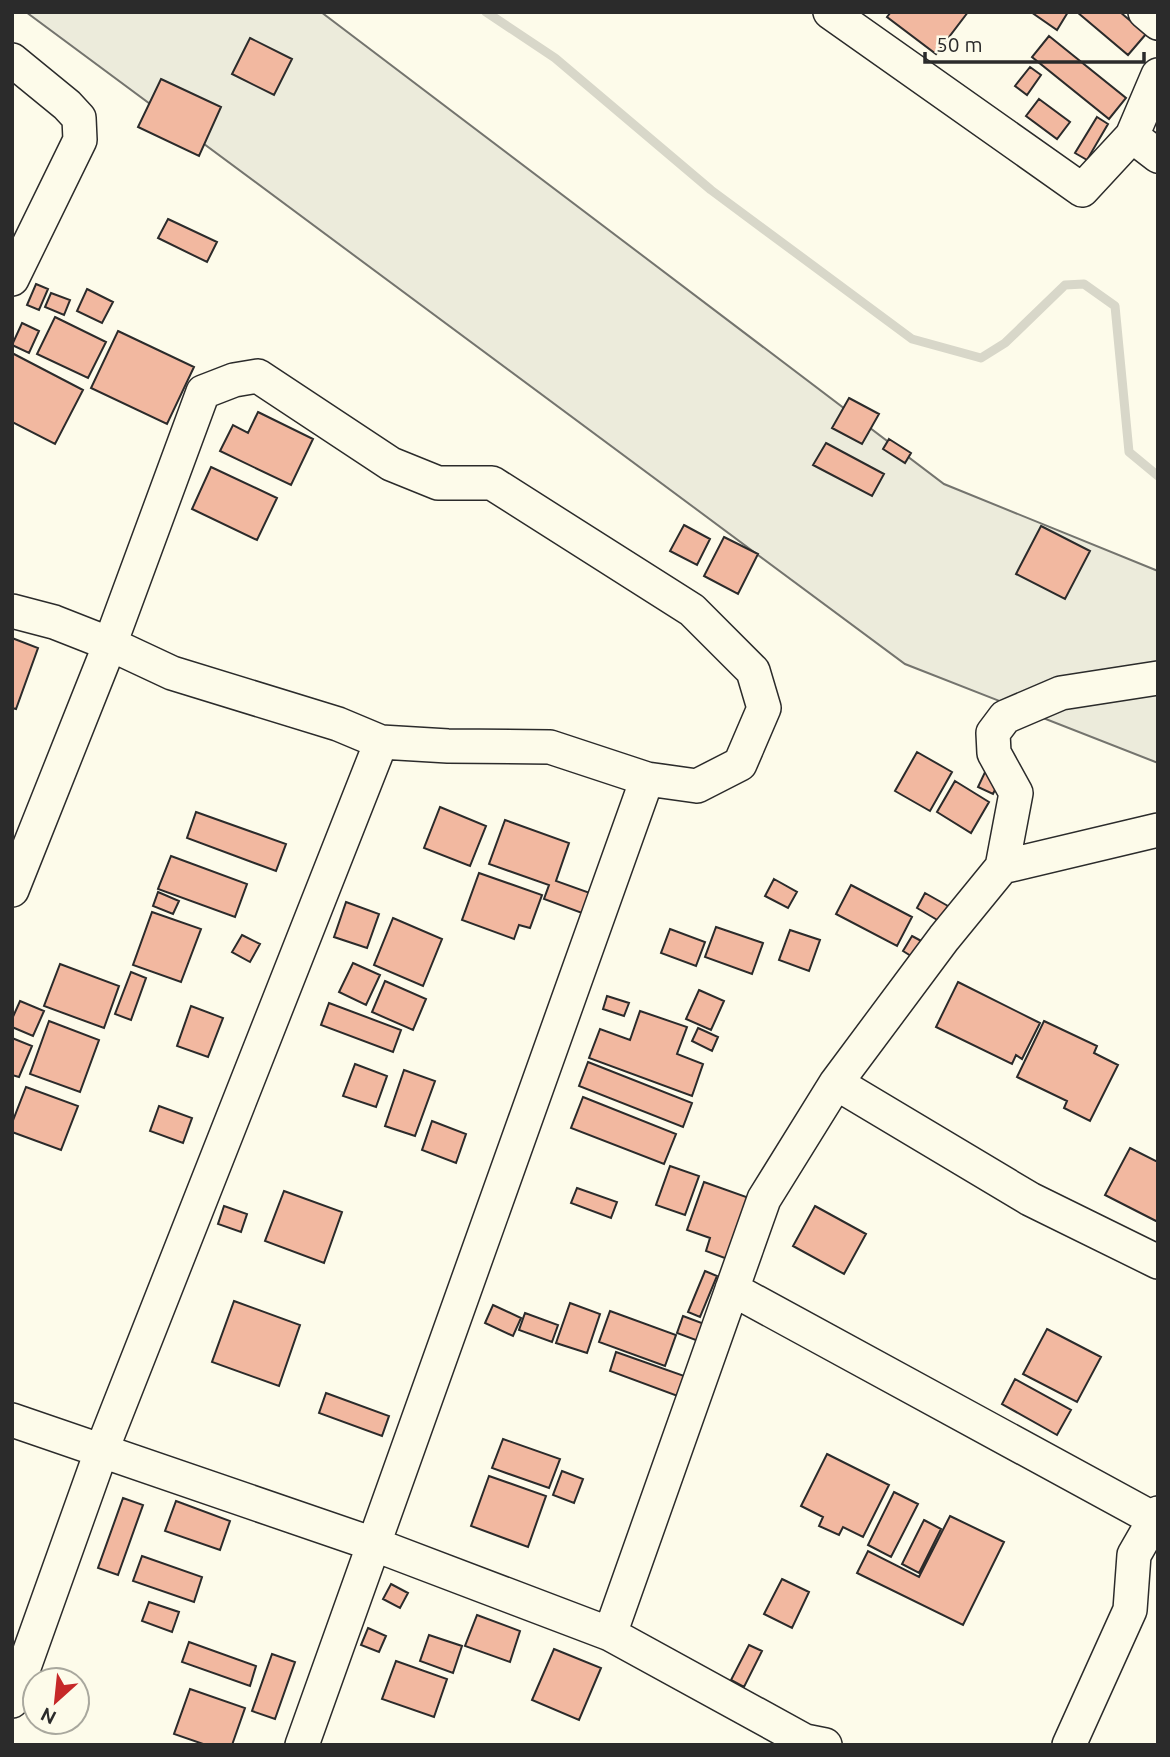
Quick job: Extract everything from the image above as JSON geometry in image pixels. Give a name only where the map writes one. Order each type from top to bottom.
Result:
[{"type":"street","points":[[830,12],[1082,190],[1132,136],[1158,75]]},
{"type":"street","points":[[1145,12],[1158,23]]},
{"type":"street","points":[[12,60],[79,118],[80,140],[12,279]]},
{"type":"street","points":[[1132,136],[1158,156]]},
{"type":"street","points":[[12,611],[54,622],[110,643],[173,673],[313,716],[381,741],[448,747],[550,747],[647,779],[697,786],[740,764],[764,708],[753,671],[692,610],[492,483],[438,483],[391,464],[258,376],[234,380],[203,392],[110,643],[12,890]]},
{"type":"street","points":[[610,1634],[764,1199],[836,1083],[944,938],[1002,867],[1016,793],[993,753],[993,733],[1005,717],[1061,693],[1158,678]]},
{"type":"street","points":[[12,1701],[101,1452],[381,741]]},
{"type":"street","points":[[302,1745],[647,779]]},
{"type":"street","points":[[1002,867],[1158,830]]},
{"type":"street","points":[[836,1083],[1030,1199],[1158,1262]]},
{"type":"street","points":[[732,1289],[1156,1516],[1134,1555],[1130,1610],[1069,1745]]},
{"type":"street","points":[[12,1420],[373,1544],[610,1634],[805,1741],[825,1745]]},
{"type":"shaded area","points":[[26,12],[321,12],[944,484],[1158,571],[1158,763],[905,664]]},
{"type":"building","points":[[891,12],[968,12],[936,54],[887,17]]},
{"type":"building","points":[[1031,12],[1068,12],[1057,30]]},
{"type":"building","points":[[1077,12],[1120,12],[1146,34],[1128,55]]},
{"type":"building","points":[[1049,36],[1126,98],[1109,119],[1032,57]]},
{"type":"building","points":[[250,38],[292,59],[274,95],[232,74]]},
{"type":"building","points":[[1030,67],[1041,75],[1027,95],[1015,86]]},
{"type":"building","points":[[161,79],[221,107],[199,156],[138,127]]},
{"type":"building","points":[[1039,99],[1070,122],[1057,139],[1026,116]]},
{"type":"building","points":[[1097,117],[1108,124],[1087,160],[1075,153]]},
{"type":"building","points":[[168,219],[217,242],[207,262],[158,238]]},
{"type":"building","points":[[36,284],[48,289],[39,310],[27,305]]},
{"type":"building","points":[[87,289],[113,302],[102,323],[77,311]]},
{"type":"building","points":[[51,293],[70,300],[64,315],[45,307]]},
{"type":"building","points":[[55,317],[106,342],[88,378],[37,354]]},
{"type":"building","points":[[22,323],[39,331],[29,353],[12,345]]},
{"type":"building","points":[[118,331],[194,367],[167,424],[91,388]]},
{"type":"building","points":[[12,353],[83,390],[55,444],[12,422]]},
{"type":"building","points":[[849,398],[879,414],[862,444],[832,428]]},
{"type":"building","points":[[258,412],[313,439],[291,485],[220,451],[233,425],[248,433]]},
{"type":"building","points":[[889,439],[911,453],[905,463],[883,449]]},
{"type":"building","points":[[826,443],[884,474],[872,496],[813,465]]},
{"type":"building","points":[[211,467],[277,498],[257,540],[192,509]]},
{"type":"building","points":[[684,525],[710,539],[697,565],[670,551]]},
{"type":"building","points":[[1041,526],[1090,551],[1065,599],[1016,574]]},
{"type":"building","points":[[724,537],[758,554],[738,594],[704,576]]},
{"type":"building","points":[[12,638],[38,648],[16,709],[12,708]]},
{"type":"building","points":[[917,752],[952,772],[930,811],[895,791]]},
{"type":"building","points":[[986,770],[1001,777],[993,794],[978,787]]},
{"type":"building","points":[[955,781],[989,802],[971,833],[937,812]]},
{"type":"building","points":[[440,807],[486,826],[470,866],[424,848]]},
{"type":"building","points":[[196,812],[286,844],[276,871],[187,838]]},
{"type":"building","points":[[505,820],[569,843],[556,881],[590,893],[582,913],[544,899],[549,885],[489,864]]},
{"type":"building","points":[[171,856],[247,884],[235,917],[158,889]]},
{"type":"building","points":[[479,873],[542,895],[530,928],[519,925],[514,939],[462,920]]},
{"type":"building","points":[[774,879],[797,892],[788,908],[765,896]]},
{"type":"building","points":[[851,885],[912,917],[897,946],[836,914]]},
{"type":"building","points":[[158,892],[179,901],[173,914],[153,906]]},
{"type":"building","points":[[925,893],[948,906],[939,921],[917,908]]},
{"type":"building","points":[[346,902],[379,914],[367,948],[334,937]]},
{"type":"building","points":[[152,912],[201,929],[181,982],[133,965]]},
{"type":"building","points":[[393,918],[442,939],[423,986],[374,965]]},
{"type":"building","points":[[716,927],[763,943],[752,974],[705,957]]},
{"type":"building","points":[[670,929],[705,942],[696,966],[661,953]]},
{"type":"building","points":[[790,930],[820,940],[809,971],[779,960]]},
{"type":"building","points":[[242,935],[260,944],[250,962],[232,952]]},
{"type":"building","points":[[912,936],[925,943],[916,959],[903,951]]},
{"type":"building","points":[[353,963],[380,975],[366,1005],[339,992]]},
{"type":"building","points":[[60,964],[119,986],[104,1028],[44,1006]]},
{"type":"building","points":[[131,972],[146,978],[131,1020],[115,1014]]},
{"type":"building","points":[[385,981],[426,999],[413,1030],[372,1012]]},
{"type":"building","points":[[958,982],[1040,1023],[1022,1059],[1016,1055],[1012,1064],[936,1027]]},
{"type":"building","points":[[699,990],[724,1001],[711,1030],[686,1019]]},
{"type":"building","points":[[607,996],[629,1003],[624,1016],[603,1009]]},
{"type":"building","points":[[20,1001],[44,1011],[33,1036],[12,1027],[12,1019]]},
{"type":"building","points":[[329,1003],[401,1030],[393,1052],[321,1025]]},
{"type":"building","points":[[191,1006],[223,1018],[208,1057],[177,1046]]},
{"type":"building","points":[[640,1011],[687,1027],[677,1054],[703,1064],[692,1096],[589,1058],[600,1029],[630,1040]]},
{"type":"building","points":[[49,1021],[99,1040],[80,1092],[30,1074]]},
{"type":"building","points":[[1044,1021],[1097,1046],[1094,1053],[1118,1065],[1090,1121],[1064,1108],[1067,1101],[1017,1077]]},
{"type":"building","points":[[698,1028],[718,1037],[712,1051],[692,1041]]},
{"type":"building","points":[[12,1038],[32,1046],[19,1077],[12,1075]]},
{"type":"building","points":[[588,1062],[692,1103],[683,1127],[579,1086]]},
{"type":"building","points":[[355,1064],[387,1076],[376,1107],[343,1096]]},
{"type":"building","points":[[404,1070],[435,1081],[415,1136],[385,1126]]},
{"type":"building","points":[[26,1087],[78,1106],[61,1150],[12,1132],[12,1123]]},
{"type":"building","points":[[583,1097],[676,1134],[664,1164],[571,1128]]},
{"type":"building","points":[[159,1106],[192,1118],[183,1143],[150,1131]]},
{"type":"building","points":[[432,1121],[466,1134],[456,1163],[422,1150]]},
{"type":"building","points":[[1130,1148],[1158,1162],[1158,1222],[1105,1195]]},
{"type":"building","points":[[670,1166],[699,1176],[685,1215],[656,1205]]},
{"type":"building","points":[[704,1182],[752,1199],[730,1260],[706,1251],[710,1238],[687,1230]]},
{"type":"building","points":[[577,1188],[617,1202],[611,1218],[571,1203]]},
{"type":"building","points":[[284,1191],[342,1212],[324,1263],[265,1241]]},
{"type":"building","points":[[224,1206],[247,1214],[241,1232],[218,1224]]},
{"type":"building","points":[[815,1206],[866,1234],[844,1274],[793,1246]]},
{"type":"building","points":[[705,1271],[717,1276],[700,1317],[688,1312]]},
{"type":"building","points":[[234,1301],[300,1325],[279,1386],[212,1362]]},
{"type":"building","points":[[570,1303],[600,1314],[587,1353],[556,1343]]},
{"type":"building","points":[[493,1305],[521,1318],[513,1336],[485,1323]]},
{"type":"building","points":[[610,1311],[676,1335],[665,1366],[599,1342]]},
{"type":"building","points":[[525,1313],[558,1325],[552,1342],[519,1330]]},
{"type":"building","points":[[683,1316],[715,1328],[709,1345],[677,1333]]},
{"type":"building","points":[[1047,1329],[1101,1357],[1077,1402],[1023,1374]]},
{"type":"building","points":[[616,1352],[690,1378],[683,1398],[610,1371]]},
{"type":"building","points":[[1015,1379],[1071,1410],[1057,1435],[1002,1404]]},
{"type":"building","points":[[326,1393],[389,1416],[382,1436],[319,1413]]},
{"type":"building","points":[[503,1439],[560,1459],[549,1488],[492,1468]]},
{"type":"building","points":[[827,1454],[889,1485],[863,1537],[843,1527],[839,1535],[819,1526],[823,1517],[801,1506]]},
{"type":"building","points":[[562,1471],[583,1479],[574,1503],[553,1495]]},
{"type":"building","points":[[489,1476],[546,1496],[528,1547],[471,1526]]},
{"type":"building","points":[[894,1492],[918,1504],[891,1557],[868,1545]]},
{"type":"building","points":[[123,1498],[143,1505],[118,1575],[98,1568]]},
{"type":"building","points":[[176,1501],[230,1521],[220,1550],[165,1531]]},
{"type":"building","points":[[950,1516],[1004,1542],[963,1625],[857,1573],[868,1551],[919,1577]]},
{"type":"building","points":[[924,1520],[941,1529],[919,1573],[902,1564]]},
{"type":"building","points":[[142,1556],[202,1577],[194,1602],[133,1581]]},
{"type":"building","points":[[782,1579],[809,1592],[792,1628],[764,1614]]},
{"type":"building","points":[[391,1584],[408,1593],[400,1608],[383,1599]]},
{"type":"building","points":[[149,1602],[179,1612],[172,1632],[142,1621]]},
{"type":"building","points":[[477,1615],[520,1631],[510,1662],[465,1646]]},
{"type":"building","points":[[368,1628],[386,1636],[379,1652],[361,1645]]},
{"type":"building","points":[[429,1635],[462,1646],[453,1673],[420,1661]]},
{"type":"building","points":[[189,1642],[256,1666],[250,1686],[182,1662]]},
{"type":"building","points":[[749,1645],[762,1651],[744,1687],[731,1680]]},
{"type":"building","points":[[554,1649],[601,1668],[579,1720],[532,1700]]},
{"type":"building","points":[[272,1654],[295,1662],[275,1719],[252,1711]]},
{"type":"building","points":[[396,1661],[447,1679],[434,1717],[382,1699]]},
{"type":"building","points":[[190,1689],[245,1708],[232,1745],[206,1745],[174,1734]]},
{"type":"waterway","points":[[486,12],[555,58],[711,190],[912,339],[981,358],[1005,343],[1065,285],[1084,284],[1115,306],[1129,452],[1158,476]]}]
